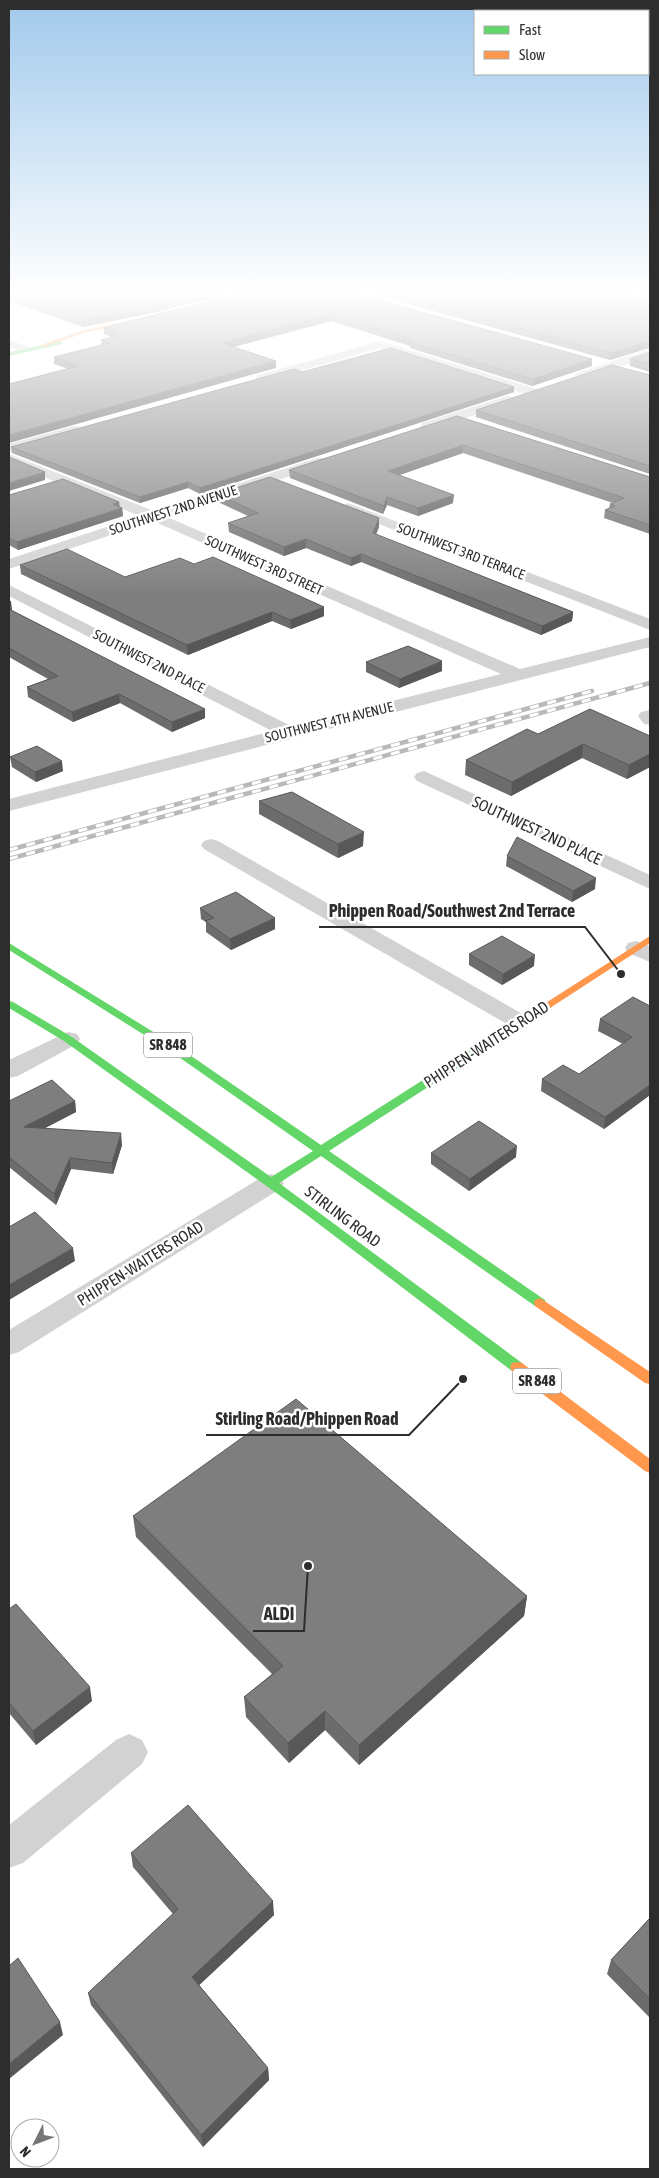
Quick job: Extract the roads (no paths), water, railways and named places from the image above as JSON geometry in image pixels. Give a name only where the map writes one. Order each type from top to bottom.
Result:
[{"type":"main road","name":"SR 848","points":[[9,946],[107,1006],[322,1150],[650,1379]]},
{"type":"main road","name":"PHIPPEN-WAITERS ROAD","points":[[271,1183],[520,1022],[645,947]]},
{"type":"main road","name":"STIRLING ROAD","points":[[9,1004],[68,1039],[271,1183],[650,1467]]},
{"type":"street","points":[[409,432],[528,394]]},
{"type":"street","points":[[456,416],[474,423]]},
{"type":"street","points":[[9,448],[85,427]]},
{"type":"street","name":"SOUTHWEST 2ND AVENUE","points":[[9,564],[336,456]]},
{"type":"street","name":"SOUTHWEST 3RD STREET","points":[[9,458],[154,516],[518,675]]},
{"type":"street","points":[[271,478],[297,488]]},
{"type":"street","points":[[47,486],[66,480]]},
{"type":"street","name":"SOUTHWEST 3RD TERRACE","points":[[331,501],[650,625]]},
{"type":"street","name":"SOUTHWEST 2ND PLACE","points":[[9,590],[289,732]]},
{"type":"street","name":"SOUTHWEST 4TH AVENUE","points":[[10,804],[650,642]]},
{"type":"street","name":"SOUTHWEST 2ND PLACE","points":[[424,777],[650,883]]},
{"type":"street","points":[[211,845],[520,1022]]},
{"type":"street","points":[[9,1070],[68,1039]]},
{"type":"street","name":"PHIPPEN-WAITERS ROAD","points":[[9,1344],[271,1183]]},
{"type":"street","points":[[9,1849],[129,1752]]},
{"type":"railway","points":[[9,859],[650,683]]},
{"type":"railway","points":[[9,850],[592,691]]},
{"type":"place","name":"Phippen Road/Southwest 2nd Terrace","points":[[621,974]]},
{"type":"place","name":"Stirling Road/Phippen Road","points":[[463,1379]]},
{"type":"place","name":"ALDI","points":[[308,1566]]}]
